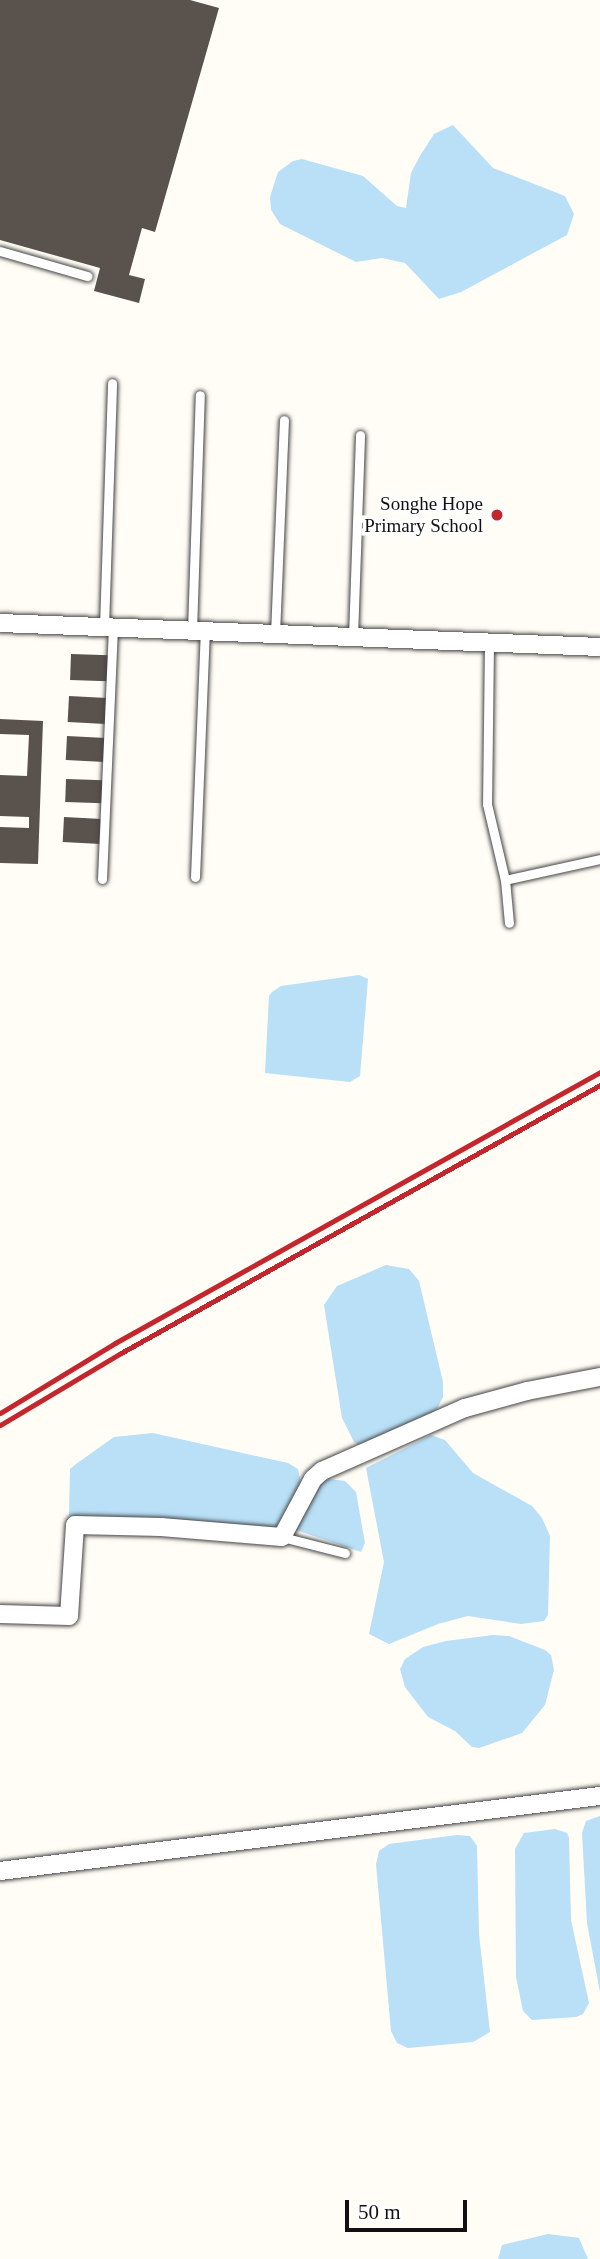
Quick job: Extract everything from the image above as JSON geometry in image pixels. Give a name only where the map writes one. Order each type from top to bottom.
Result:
[{"type":"street","points":[[0,623],[600,647]]},
{"type":"street","points":[[0,1614],[69,1616],[75,1525],[161,1527],[282,1538],[313,1479],[323,1471],[465,1408],[527,1391],[600,1377]]},
{"type":"street","points":[[0,1871],[600,1796]]},
{"type":"lane","points":[[0,251],[87,276]]},
{"type":"lane","points":[[102,879],[112,383]]},
{"type":"lane","points":[[195,877],[200,396]]},
{"type":"lane","points":[[275,634],[284,420]]},
{"type":"lane","points":[[353,637],[360,435]]},
{"type":"lane","points":[[489,643],[487,804],[505,880],[509,923]]},
{"type":"lane","points":[[505,880],[600,859]]},
{"type":"lane","points":[[282,1538],[345,1553]]},
{"type":"water","points":[[453,125],[493,168],[565,196],[574,214],[567,235],[461,292],[439,299],[405,263],[382,258],[356,262],[280,224],[271,210],[270,197],[278,172],[293,161],[302,159],[363,176],[397,206],[406,208],[411,173],[420,156],[434,134]]},
{"type":"water","points":[[359,975],[368,979],[360,1076],[350,1082],[265,1073],[269,996],[272,992],[281,986]]},
{"type":"water","points":[[386,1265],[409,1269],[419,1281],[443,1382],[443,1397],[436,1411],[361,1446],[354,1442],[342,1418],[324,1305],[337,1286]]},
{"type":"water","points":[[153,1433],[288,1463],[298,1469],[301,1483],[281,1524],[274,1527],[69,1516],[70,1469],[114,1437]]},
{"type":"water","points":[[431,1435],[445,1440],[473,1473],[532,1506],[542,1518],[550,1536],[548,1615],[544,1621],[521,1624],[468,1616],[438,1624],[389,1644],[369,1634],[384,1562],[366,1468]]},
{"type":"water","points":[[329,1479],[345,1481],[356,1492],[365,1543],[361,1552],[293,1529],[318,1483]]},
{"type":"water","points":[[493,1635],[509,1636],[545,1650],[551,1655],[554,1670],[545,1705],[522,1733],[479,1748],[472,1747],[455,1731],[428,1717],[405,1687],[400,1669],[405,1659],[423,1647]]},
{"type":"water","points":[[600,1816],[600,1992],[587,1923],[582,1833],[586,1821]]},
{"type":"water","points":[[555,1829],[567,1833],[569,1838],[571,1920],[589,2003],[583,2014],[576,2017],[532,2020],[523,2011],[516,1977],[515,1849],[524,1833]]},
{"type":"water","points":[[457,1835],[470,1836],[477,1846],[479,1934],[490,2032],[473,2042],[408,2048],[397,2043],[391,2031],[376,1864],[379,1851],[389,1844]]},
{"type":"water","points":[[548,2234],[579,2238],[588,2259],[498,2259],[502,2245]]},
{"type":"building","points":[[0,0],[190,0],[219,8],[155,232],[142,228],[129,275],[145,279],[139,303],[94,291],[100,268],[0,240]]},
{"type":"building","points":[[71,654],[109,655],[108,681],[70,680]]},
{"type":"building","points":[[69,696],[107,698],[106,724],[68,722]]},
{"type":"building","points":[[0,719],[43,721],[38,864],[0,863],[0,827],[29,828],[29,817],[0,816],[0,775],[27,776],[29,735],[0,734]]},
{"type":"building","points":[[67,736],[106,738],[105,762],[66,760]]},
{"type":"building","points":[[66,779],[104,780],[103,803],[65,802]]},
{"type":"building","points":[[64,817],[102,819],[101,844],[63,842]]},
{"type":"railway","points":[[0,1413],[115,1343],[600,1072]]},
{"type":"railway","points":[[0,1425],[121,1353],[600,1085]]},
{"type":"place","name":"Songhe Hope Primary School","points":[[497,515]]}]
